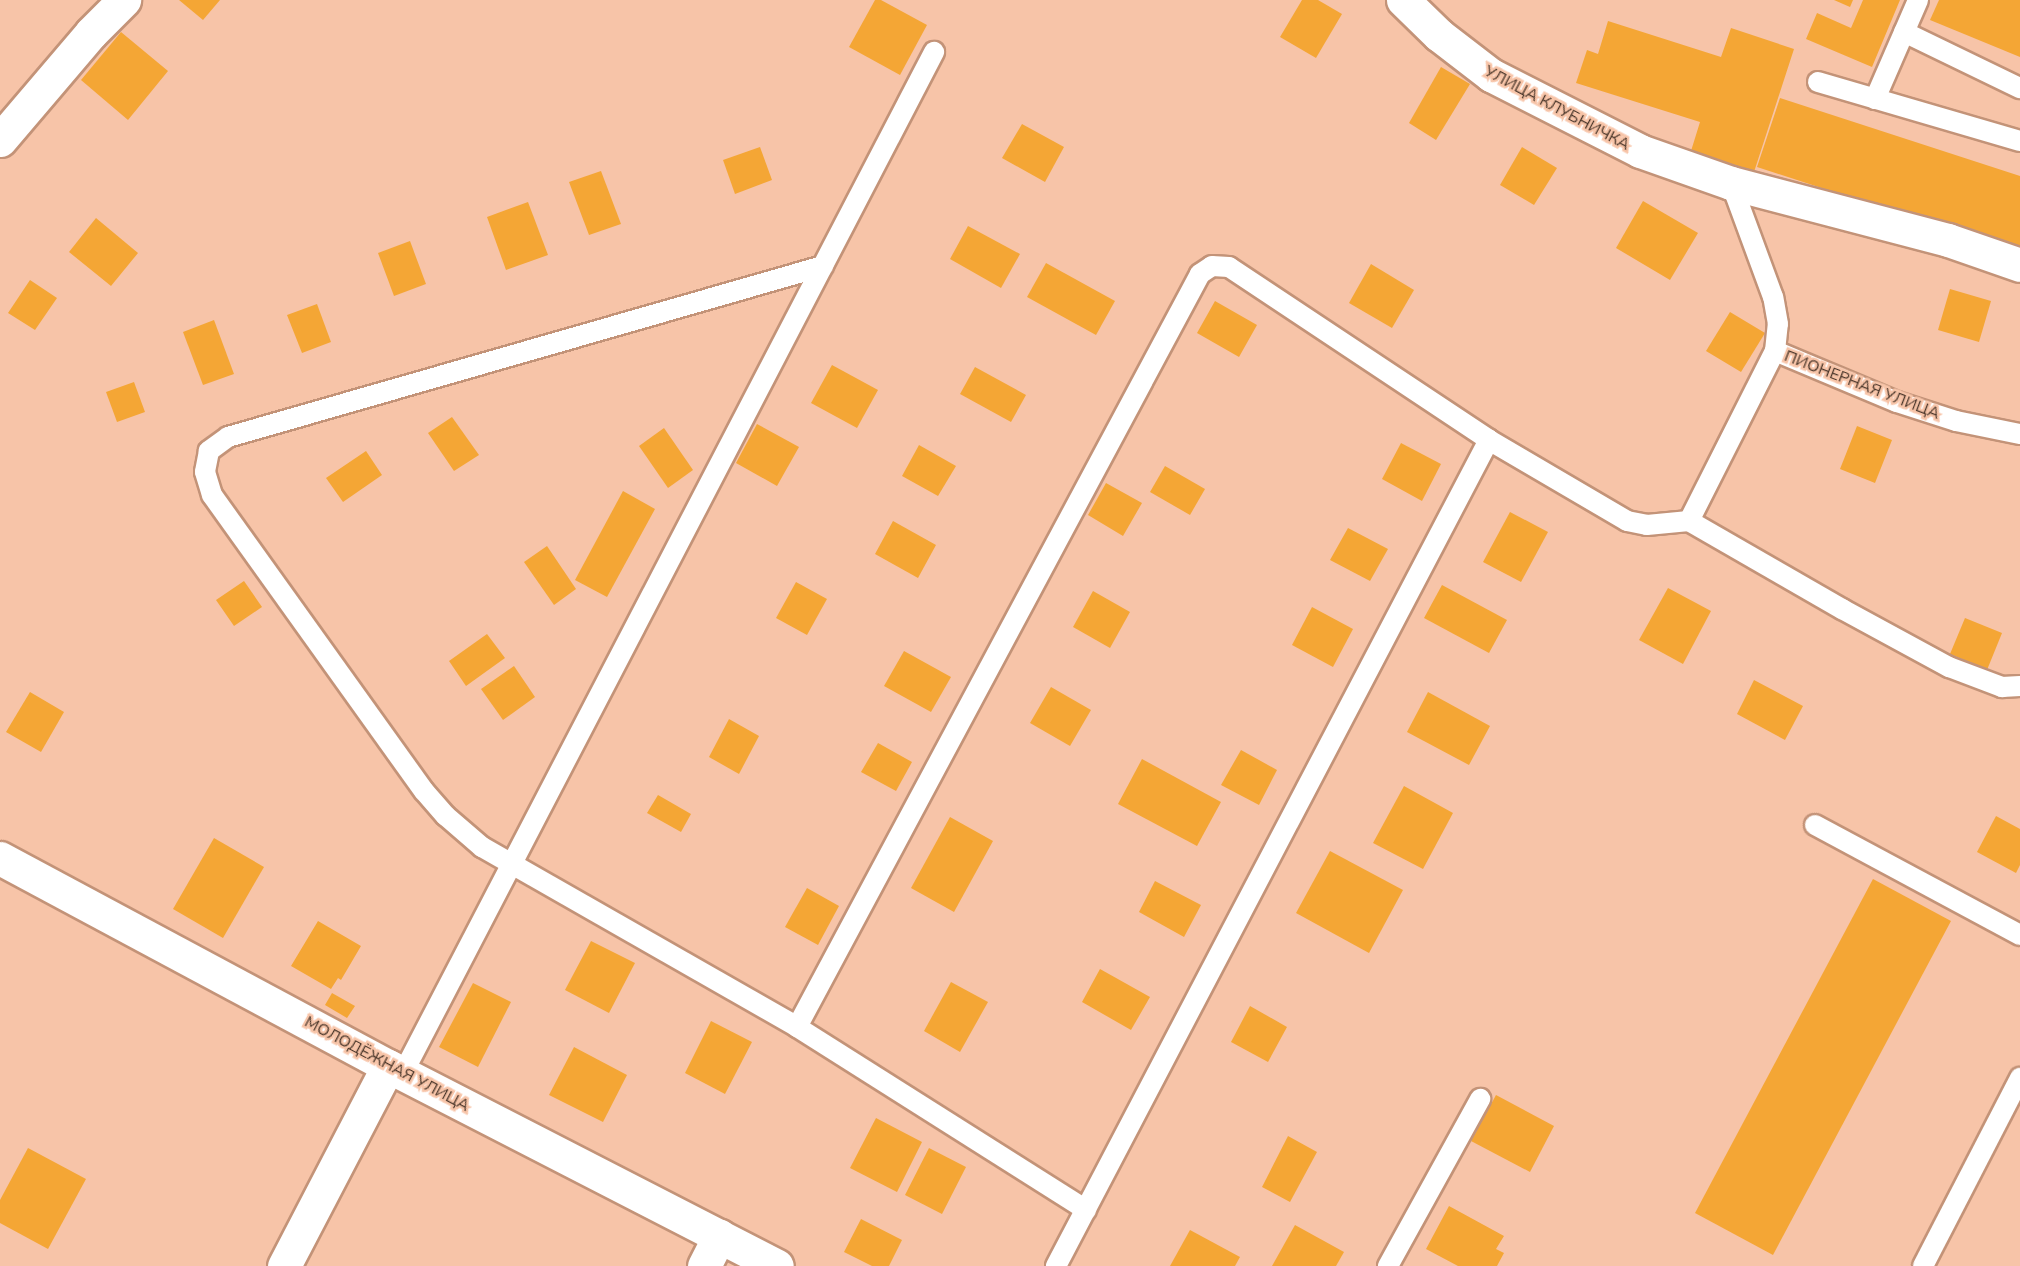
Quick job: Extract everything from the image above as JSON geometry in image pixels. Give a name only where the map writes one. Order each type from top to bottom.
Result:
[{"type":"street","points":[[3,130],[124,0]]},
{"type":"street","name":"УЛИЦА КЛУБНИЧКА","points":[[1403,0],[1439,35],[1491,75],[1640,152],[1731,183],[1948,240],[2020,266]]},
{"type":"street","name":"МОЛОДЁЖНАЯ УЛИЦА","points":[[0,858],[395,1069],[777,1266]]},
{"type":"street","points":[[284,1266],[395,1069]]},
{"type":"street","points":[[704,1266],[719,1236]]},
{"type":"lane","points":[[1875,99],[1918,0]]},
{"type":"lane","points":[[1904,32],[2020,88]]},
{"type":"lane","points":[[395,1069],[512,865],[934,52]]},
{"type":"lane","points":[[1818,82],[2020,141]]},
{"type":"lane","points":[[1689,521],[1775,351],[1778,324],[1773,297],[1731,183]]},
{"type":"lane","points":[[823,266],[228,437],[209,451],[205,472],[212,495],[424,791],[446,816],[482,847],[797,1027],[1086,1210]]},
{"type":"lane","points":[[797,1027],[1200,274],[1212,266],[1228,267],[1490,440],[1627,521],[1647,525],[1689,521],[1842,609],[1949,667],[2002,687],[2020,686]]},
{"type":"lane","name":"ПИОНЕРНАЯ УЛИЦА","points":[[1775,351],[1896,402],[1956,421],[2020,434]]},
{"type":"lane","points":[[1056,1266],[1490,440]]},
{"type":"lane","points":[[1815,825],[2020,935]]},
{"type":"lane","points":[[1923,1266],[2020,1078]]},
{"type":"lane","points":[[1388,1266],[1480,1099]]},
{"type":"building","points":[[179,0],[220,0],[203,20]]},
{"type":"building","points":[[875,0],[881,0],[927,25],[900,75],[849,47]]},
{"type":"building","points":[[1302,0],[1318,0],[1342,14],[1316,58],[1280,37]]},
{"type":"building","points":[[1834,0],[1853,0],[1850,7]]},
{"type":"building","points":[[1863,0],[1900,0],[1872,67],[1806,39],[1817,13],[1851,28]]},
{"type":"building","points":[[1939,0],[2020,0],[2020,57],[1930,20]]},
{"type":"building","points":[[1608,21],[1721,57],[1731,28],[1794,49],[1754,172],[1691,151],[1700,122],[1576,83],[1587,50],[1598,54]]},
{"type":"building","points":[[121,32],[168,71],[128,120],[81,80]]},
{"type":"building","points":[[1441,67],[1470,84],[1436,140],[1409,123]]},
{"type":"building","points":[[1780,98],[2020,176],[2020,253],[1757,167]]},
{"type":"building","points":[[1022,124],[1064,147],[1045,182],[1002,158]]},
{"type":"building","points":[[760,147],[772,180],[735,194],[723,160]]},
{"type":"building","points":[[1522,147],[1557,168],[1534,205],[1500,185]]},
{"type":"building","points":[[601,171],[621,224],[589,235],[569,182]]},
{"type":"building","points":[[1643,201],[1698,233],[1670,280],[1616,248]]},
{"type":"building","points":[[528,202],[548,255],[506,270],[487,217]]},
{"type":"building","points":[[96,218],[138,253],[111,286],[69,252]]},
{"type":"building","points":[[968,226],[1020,254],[1001,288],[950,259]]},
{"type":"building","points":[[410,241],[426,284],[394,296],[378,253]]},
{"type":"building","points":[[1046,263],[1115,301],[1096,335],[1027,297]]},
{"type":"building","points":[[1371,264],[1414,290],[1392,328],[1349,303]]},
{"type":"building","points":[[30,280],[57,298],[35,330],[8,313]]},
{"type":"building","points":[[1950,289],[1991,301],[1979,342],[1938,330]]},
{"type":"building","points":[[1215,301],[1257,325],[1239,357],[1197,333]]},
{"type":"building","points":[[317,304],[331,342],[302,353],[287,315]]},
{"type":"building","points":[[1730,312],[1765,333],[1741,372],[1706,351]]},
{"type":"building","points":[[214,320],[234,374],[203,385],[183,332]]},
{"type":"building","points":[[832,365],[878,390],[857,428],[811,403]]},
{"type":"building","points":[[975,367],[1026,395],[1011,422],[960,394]]},
{"type":"building","points":[[134,382],[145,412],[117,422],[106,392]]},
{"type":"building","points":[[452,417],[479,455],[454,471],[428,433]]},
{"type":"building","points":[[757,424],[799,447],[777,486],[736,463]]},
{"type":"building","points":[[1857,426],[1892,440],[1875,483],[1840,469]]},
{"type":"building","points":[[664,428],[693,470],[668,488],[639,446]]},
{"type":"building","points":[[1401,443],[1441,464],[1422,501],[1382,479]]},
{"type":"building","points":[[919,445],[956,466],[938,496],[902,476]]},
{"type":"building","points":[[366,451],[382,475],[343,502],[326,478]]},
{"type":"building","points":[[1165,466],[1205,489],[1190,515],[1150,492]]},
{"type":"building","points":[[1106,483],[1142,503],[1123,536],[1088,515]]},
{"type":"building","points":[[623,491],[655,509],[607,597],[575,580]]},
{"type":"building","points":[[1510,512],[1548,532],[1521,582],[1483,562]]},
{"type":"building","points":[[893,521],[936,545],[918,578],[875,554]]},
{"type":"building","points":[[1348,528],[1388,549],[1370,581],[1330,560]]},
{"type":"building","points":[[547,546],[576,589],[554,605],[524,562]]},
{"type":"building","points":[[244,581],[262,607],[234,626],[216,600]]},
{"type":"building","points":[[796,582],[827,599],[807,635],[776,618]]},
{"type":"building","points":[[1442,585],[1507,620],[1489,653],[1424,618]]},
{"type":"building","points":[[1668,588],[1711,611],[1683,664],[1639,640]]},
{"type":"building","points":[[1093,591],[1130,612],[1110,648],[1073,627]]},
{"type":"building","points":[[1312,607],[1353,629],[1333,667],[1292,645]]},
{"type":"building","points":[[1965,618],[2002,633],[1987,670],[1950,654]]},
{"type":"building","points":[[487,634],[505,658],[466,686],[449,661]]},
{"type":"building","points":[[904,651],[951,677],[931,712],[884,686]]},
{"type":"building","points":[[514,666],[535,697],[503,720],[481,689]]},
{"type":"building","points":[[1754,680],[1803,706],[1785,740],[1737,714]]},
{"type":"building","points":[[1051,687],[1091,710],[1070,746],[1030,723]]},
{"type":"building","points":[[30,692],[64,712],[41,752],[6,732]]},
{"type":"building","points":[[1428,692],[1490,726],[1469,765],[1407,732]]},
{"type":"building","points":[[729,719],[759,736],[739,774],[709,757]]},
{"type":"building","points":[[878,743],[912,762],[896,791],[861,772]]},
{"type":"building","points":[[1241,750],[1277,770],[1259,805],[1221,785]]},
{"type":"building","points":[[1142,759],[1221,802],[1197,846],[1118,804]]},
{"type":"building","points":[[1404,786],[1453,813],[1423,869],[1373,843]]},
{"type":"building","points":[[658,795],[691,814],[681,832],[647,813]]},
{"type":"building","points":[[1996,816],[2020,829],[2020,865],[2016,873],[1977,852]]},
{"type":"building","points":[[950,817],[993,841],[954,912],[911,888]]},
{"type":"building","points":[[214,838],[264,867],[223,938],[173,909]]},
{"type":"building","points":[[1330,851],[1403,890],[1369,953],[1296,913]]},
{"type":"building","points":[[1873,879],[1951,921],[1773,1255],[1695,1213]]},
{"type":"building","points":[[1155,881],[1201,905],[1184,937],[1139,912]]},
{"type":"building","points":[[807,888],[839,906],[818,945],[785,927]]},
{"type":"building","points":[[318,921],[361,946],[341,980],[338,978],[331,989],[291,966]]},
{"type":"building","points":[[591,941],[635,963],[609,1013],[565,990]]},
{"type":"building","points":[[1100,969],[1150,997],[1131,1030],[1082,1002]]},
{"type":"building","points":[[951,982],[988,1002],[960,1052],[924,1031]]},
{"type":"building","points":[[473,983],[511,1002],[478,1067],[439,1047]]},
{"type":"building","points":[[332,993],[355,1006],[347,1018],[325,1005]]},
{"type":"building","points":[[1250,1006],[1287,1027],[1268,1062],[1231,1042]]},
{"type":"building","points":[[711,1021],[752,1042],[725,1094],[685,1073]]},
{"type":"building","points":[[574,1047],[627,1075],[603,1122],[549,1095]]},
{"type":"building","points":[[1496,1095],[1554,1126],[1530,1172],[1471,1141]]},
{"type":"building","points":[[876,1118],[922,1142],[897,1192],[850,1168]]},
{"type":"building","points":[[1288,1136],[1317,1152],[1290,1202],[1262,1187]]},
{"type":"building","points":[[28,1148],[86,1179],[48,1249],[0,1223],[0,1200]]},
{"type":"building","points":[[929,1148],[966,1167],[942,1214],[905,1195]]},
{"type":"building","points":[[1449,1206],[1504,1236],[1496,1249],[1504,1253],[1497,1266],[1458,1266],[1426,1249]]},
{"type":"building","points":[[861,1219],[902,1240],[889,1266],[872,1266],[844,1252]]},
{"type":"building","points":[[1295,1225],[1344,1252],[1336,1266],[1272,1266]]},
{"type":"building","points":[[1190,1230],[1240,1257],[1235,1266],[1170,1266]]}]
